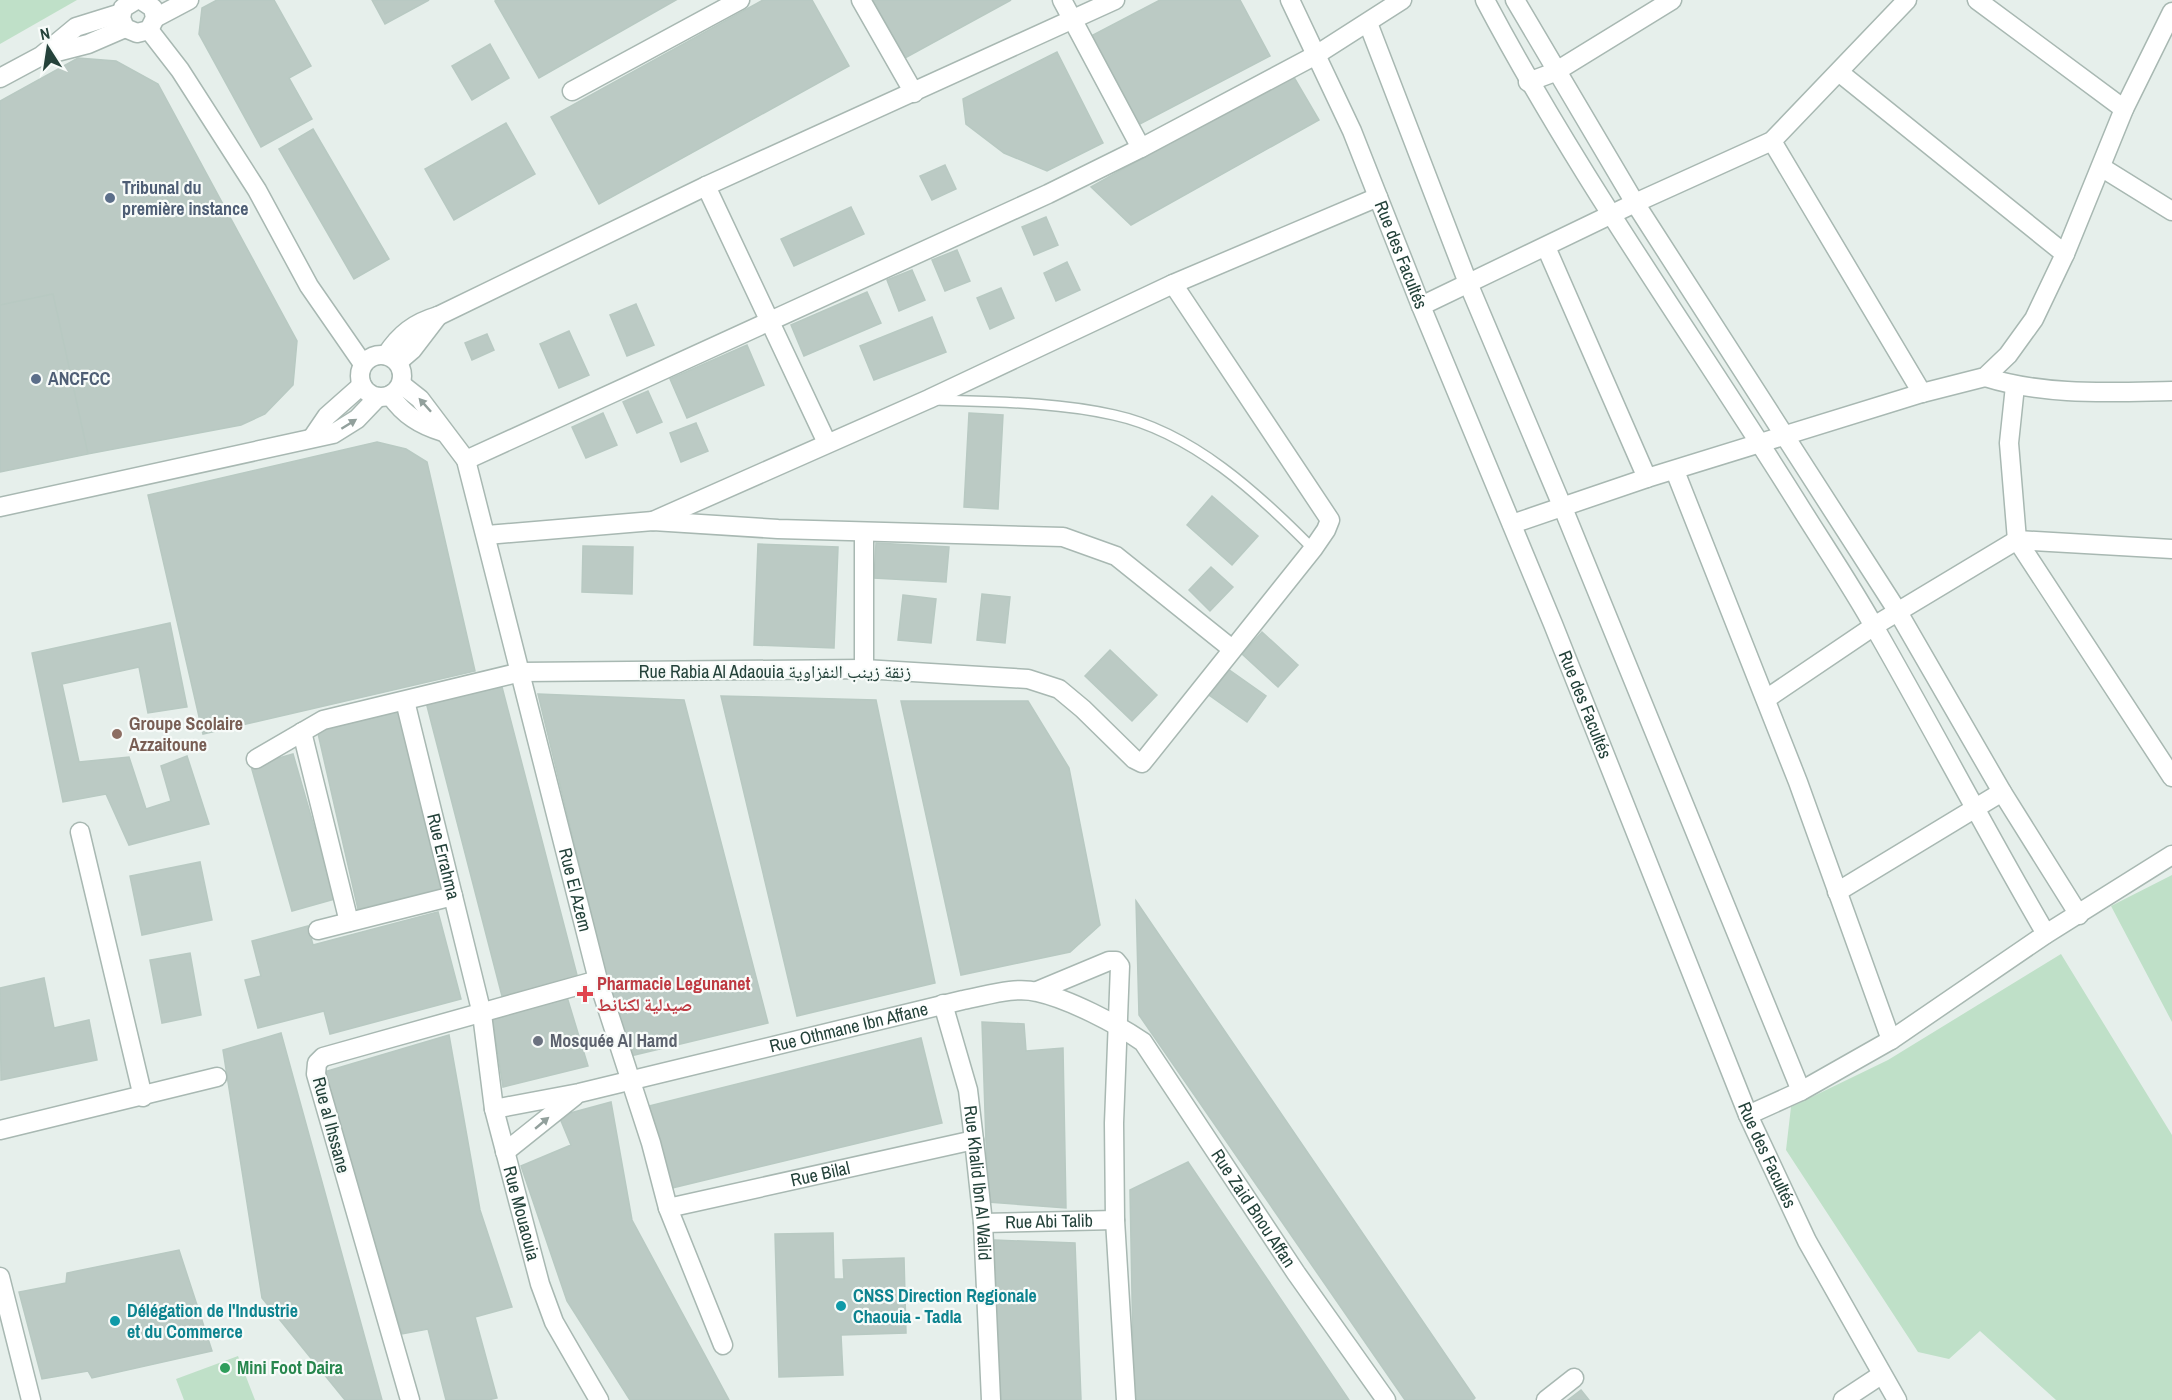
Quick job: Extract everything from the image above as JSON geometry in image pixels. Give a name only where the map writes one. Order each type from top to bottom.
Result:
[{"type":"street","points":[[123,20],[127,3],[136,0]]},
{"type":"street","points":[[143,0],[153,8],[152,24],[256,190],[309,286],[363,364]]},
{"type":"street","points":[[123,20],[137,33],[189,0]]},
{"type":"street","points":[[572,91],[740,0]]},
{"type":"street","points":[[861,0],[914,93]]},
{"type":"street","points":[[1062,0],[1141,148]]},
{"type":"street","points":[[392,359],[408,328],[438,316],[706,186],[1115,0]]},
{"type":"street","name":"Rue des Facultés","points":[[1290,0],[1352,131],[1748,1115],[1807,1241],[1897,1400]]},
{"type":"street","points":[[466,460],[1048,194],[1141,148],[1316,55],[1402,0]]},
{"type":"street","points":[[1485,0],[1528,82],[1609,216],[1761,444],[1874,626],[1974,810],[2046,934]]},
{"type":"street","points":[[1515,0],[1555,72],[1635,203],[1898,612],[2002,792],[2079,915]]},
{"type":"street","points":[[1528,82],[1555,72],[1672,0]]},
{"type":"street","points":[[1421,306],[1635,203],[1772,141],[1840,73],[1907,0]]},
{"type":"street","points":[[1977,0],[2124,109]]},
{"type":"street","points":[[1512,524],[1647,478],[1922,393],[1985,377],[2008,356],[2034,319],[2065,254],[2124,109],[2170,19]]},
{"type":"street","points":[[0,78],[41,56],[76,27],[123,20]]},
{"type":"street","points":[[1368,23],[1467,283],[1563,508],[1801,1091]]},
{"type":"street","points":[[1840,73],[2065,254]]},
{"type":"street","points":[[1772,141],[1922,393]]},
{"type":"street","points":[[2101,167],[2172,211]]},
{"type":"street","points":[[706,186],[827,443]]},
{"type":"street","points":[[653,521],[929,399],[1173,284],[1378,197]]},
{"type":"street","points":[[1546,247],[1647,478]]},
{"type":"street","points":[[487,535],[653,521],[864,532],[957,532],[1063,537],[1116,556],[1232,650],[1313,549],[1330,520],[1326,510],[1173,284]]},
{"type":"street","points":[[0,507],[333,434],[357,419],[390,392],[403,373],[392,359],[377,354],[363,364],[360,378],[362,385],[369,393],[390,392]]},
{"type":"street","points":[[1985,377],[2015,387],[2072,391],[2172,391]]},
{"type":"street","points":[[312,438],[327,416],[362,385]]},
{"type":"street","points":[[2015,387],[2009,443],[2018,540],[2172,777]]},
{"type":"street","name":"Rue El Azem","points":[[390,392],[400,410],[423,426],[443,432],[466,460],[487,535],[598,980],[628,1081],[651,1143],[668,1208],[723,1345]]},
{"type":"street","points":[[1675,471],[1766,699],[1891,1040]]},
{"type":"street","points":[[864,532],[864,669]]},
{"type":"street","points":[[1766,699],[1874,626],[2018,540],[2172,549]]},
{"type":"street","name":"Rue Rabia Al Adaouia زنقة زينب النفزاوية","points":[[256,759],[323,720],[521,672],[864,669],[1028,679],[1059,689],[1134,759],[1142,763],[1232,650]]},
{"type":"street","name":"Rue Errahma","points":[[405,701],[482,1014]]},
{"type":"street","points":[[302,732],[349,922]]},
{"type":"street","points":[[1837,892],[2002,792]]},
{"type":"street","points":[[80,832],[143,1097]]},
{"type":"street","points":[[1748,1115],[1801,1091],[1891,1040],[2046,934],[2172,855]]},
{"type":"street","points":[[318,930],[453,896]]},
{"type":"street","points":[[1037,991],[1109,961],[1116,961],[1120,966],[1114,1220],[1126,1400]]},
{"type":"street","name":"Rue al Ihssane","points":[[410,1400],[316,1074],[317,1064],[323,1057],[598,980]]},
{"type":"street","name":"Rue Othmane Ibn Affane","points":[[494,1109],[579,1093],[943,1004],[1014,991],[1037,991],[1117,1024]]},
{"type":"street","name":"Rue Khalid Ibn Al Walid","points":[[943,1004],[968,1090],[983,1223],[991,1400]]},
{"type":"street","name":"Rue Mouaouia","points":[[482,1014],[494,1109],[547,1303],[554,1322],[599,1400]]},
{"type":"street","name":"Rue Zaid Bnou Affan","points":[[1117,1024],[1143,1042],[1167,1074],[1296,1273],[1386,1400]]},
{"type":"street","points":[[0,1130],[143,1097],[217,1077]]},
{"type":"street","name":"Rue Othmane Ibn Affane","points":[[505,1152],[579,1093]]},
{"type":"street","name":"Rue Bilal","points":[[668,1208],[974,1140]]},
{"type":"street","name":"Rue Abi Talib","points":[[983,1223],[1114,1220]]},
{"type":"street","points":[[0,1277],[8,1344],[31,1400]]},
{"type":"street","points":[[1843,1400],[1881,1375]]},
{"type":"street","points":[[1546,1400],[1574,1378]]},
{"type":"lane","points":[[929,399],[1003,402],[1077,409],[1116,415],[1154,429],[1191,448],[1226,472],[1272,507],[1313,549]]},
{"type":"green space","points":[[0,0],[77,0],[0,44]]},
{"type":"green space","points":[[2172,875],[2172,1022],[2111,906]]},
{"type":"green space","points":[[2061,954],[2172,1135],[2172,1400],[2056,1400],[1980,1331],[1949,1359],[1918,1352],[1786,1150],[1791,1107],[1888,1060]]},
{"type":"green space","name":"Mini Foot Daira","points":[[238,1356],[255,1400],[184,1400],[176,1379]]},
{"type":"building","points":[[217,0],[274,0],[311,66],[289,78],[312,119],[261,147],[199,34],[202,8]]},
{"type":"building","points":[[372,0],[429,0],[385,24]]},
{"type":"building","points":[[676,0],[539,78],[495,1]]},
{"type":"building","points":[[763,0],[812,0],[849,66],[599,204],[551,117]]},
{"type":"building","points":[[873,0],[1011,0],[905,58]]},
{"type":"building","points":[[1160,0],[1240,0],[1270,56],[1138,125],[1091,36]]},
{"type":"building","points":[[490,44],[509,78],[472,100],[452,66]]},
{"type":"building","points":[[1057,52],[1103,143],[1047,171],[1004,153],[966,124],[963,99]]},
{"type":"building","name":"Tribunal du première instance","points":[[78,58],[116,61],[158,84],[297,341],[293,385],[265,414],[241,425],[88,454],[53,294],[0,305],[0,101]]},
{"type":"building","points":[[1292,74],[1319,120],[1131,225],[1091,187]]},
{"type":"building","points":[[506,123],[535,174],[454,220],[425,169]]},
{"type":"building","points":[[313,129],[389,259],[354,279],[279,149]]},
{"type":"building","points":[[945,165],[956,189],[932,200],[920,176]]},
{"type":"building","points":[[851,207],[864,234],[794,266],[781,239]]},
{"type":"building","points":[[1046,217],[1058,245],[1034,255],[1022,227]]},
{"type":"building","points":[[957,250],[970,281],[945,291],[932,260]]},
{"type":"building","points":[[1067,262],[1080,290],[1056,301],[1044,273]]},
{"type":"building","points":[[912,270],[925,300],[899,311],[887,280]]},
{"type":"building","points":[[1001,288],[1014,318],[990,329],[977,298]]},
{"type":"building","points":[[867,292],[881,323],[804,356],[791,325]]},
{"type":"building","name":"ANCFCC","points":[[53,294],[88,454],[0,472],[0,305]]},
{"type":"building","points":[[636,304],[654,345],[627,356],[610,315]]},
{"type":"building","points":[[932,317],[946,352],[874,380],[860,346]]},
{"type":"building","points":[[569,331],[589,375],[559,388],[540,344]]},
{"type":"building","points":[[487,334],[494,350],[472,360],[465,343]]},
{"type":"building","points":[[747,345],[764,385],[687,418],[670,379]]},
{"type":"building","points":[[648,391],[662,422],[637,433],[623,402]]},
{"type":"building","points":[[603,413],[617,445],[586,458],[572,427]]},
{"type":"building","points":[[969,413],[1003,415],[998,509],[964,507]]},
{"type":"building","points":[[696,423],[708,451],[681,462],[670,433]]},
{"type":"building","points":[[377,442],[406,449],[427,462],[475,671],[203,734],[148,495]]},
{"type":"building","points":[[1212,496],[1258,536],[1232,565],[1187,525]]},
{"type":"building","points":[[876,543],[949,547],[946,582],[874,578]]},
{"type":"building","points":[[758,544],[838,547],[834,648],[754,645]]},
{"type":"building","points":[[583,546],[633,547],[632,594],[582,592]]},
{"type":"building","points":[[1211,567],[1233,587],[1210,611],[1189,590]]},
{"type":"building","points":[[982,594],[1010,597],[1005,643],[977,640]]},
{"type":"building","points":[[903,595],[936,599],[931,643],[898,640]]},
{"type":"building","points":[[170,623],[187,707],[148,713],[139,667],[62,684],[79,762],[129,757],[146,809],[171,801],[161,766],[187,756],[209,824],[129,845],[106,794],[63,802],[32,653]]},
{"type":"building","points":[[1262,632],[1298,665],[1278,687],[1242,654]]},
{"type":"building","points":[[1110,650],[1157,695],[1132,721],[1085,676]]},
{"type":"building","points":[[1228,669],[1266,696],[1247,722],[1209,695]]},
{"type":"building","points":[[502,687],[578,979],[502,996],[426,702]]},
{"type":"building","points":[[538,694],[684,700],[768,1023],[626,1057]]},
{"type":"building","points":[[721,696],[876,700],[935,983],[797,1016]]},
{"type":"building","points":[[901,701],[1028,701],[1069,768],[1100,925],[1070,952],[961,975]]},
{"type":"building","points":[[403,709],[445,889],[358,909],[317,729]]},
{"type":"building","points":[[293,754],[335,899],[292,911],[251,766]]},
{"type":"building","points":[[200,862],[212,920],[142,935],[130,876]]},
{"type":"building","points":[[1136,901],[1475,1398],[1473,1400],[1405,1400],[1139,1015]]},
{"type":"building","points":[[438,912],[461,999],[330,1034],[324,1011],[258,1028],[245,980],[261,976],[252,941],[308,926],[313,945]]},
{"type":"building","points":[[190,953],[201,1015],[162,1023],[150,960]]},
{"type":"building","points":[[44,978],[54,1028],[89,1020],[97,1060],[1,1080],[0,988]]},
{"type":"building","name":"Mosquée Al Hamd","points":[[567,997],[588,1066],[503,1087],[492,1016]]},
{"type":"building","points":[[982,1022],[1024,1024],[1026,1051],[1063,1048],[1066,1208],[988,1202]]},
{"type":"building","points":[[281,1033],[382,1400],[345,1400],[262,1298],[223,1050]]},
{"type":"building","points":[[449,1035],[480,1210],[512,1307],[475,1317],[497,1398],[488,1400],[446,1400],[428,1329],[402,1334],[324,1072]]},
{"type":"building","points":[[921,1038],[942,1123],[672,1188],[649,1106]]},
{"type":"building","points":[[611,1102],[632,1220],[729,1400],[630,1400],[567,1301],[521,1166],[571,1145],[559,1116]]},
{"type":"building","points":[[1188,1162],[1349,1400],[1134,1400],[1130,1190]]},
{"type":"building","name":"CNSS Direction Regionale Chaouia - Tadla","points":[[833,1233],[834,1279],[844,1279],[843,1260],[904,1258],[906,1333],[841,1335],[843,1375],[779,1377],[775,1234]]},
{"type":"building","points":[[994,1240],[1075,1243],[1081,1400],[1001,1400]]},
{"type":"building","name":"Délégation de l'Industrie et du Commerce","points":[[179,1250],[212,1351],[92,1378],[88,1371],[42,1379],[19,1292],[66,1283],[67,1273]]},
{"type":"building","points":[[1581,1390],[1589,1400],[1568,1400]]},
{"type":"place","name":"Tribunal du première instance","points":[[110,198]]},
{"type":"place","name":"ANCFCC","points":[[36,379]]},
{"type":"place","name":"Groupe Scolaire Azzaitoune","points":[[117,734]]},
{"type":"place","name":"Pharmacie Legunanet صيدلية لكنانط","points":[[585,994]]},
{"type":"place","name":"Mosquée Al Hamd","points":[[538,1041]]},
{"type":"place","name":"CNSS Direction Regionale Chaouia - Tadla","points":[[841,1306]]},
{"type":"place","name":"Délégation de l'Industrie et du Commerce","points":[[115,1321]]},
{"type":"place","name":"Mini Foot Daira","points":[[225,1368]]}]
